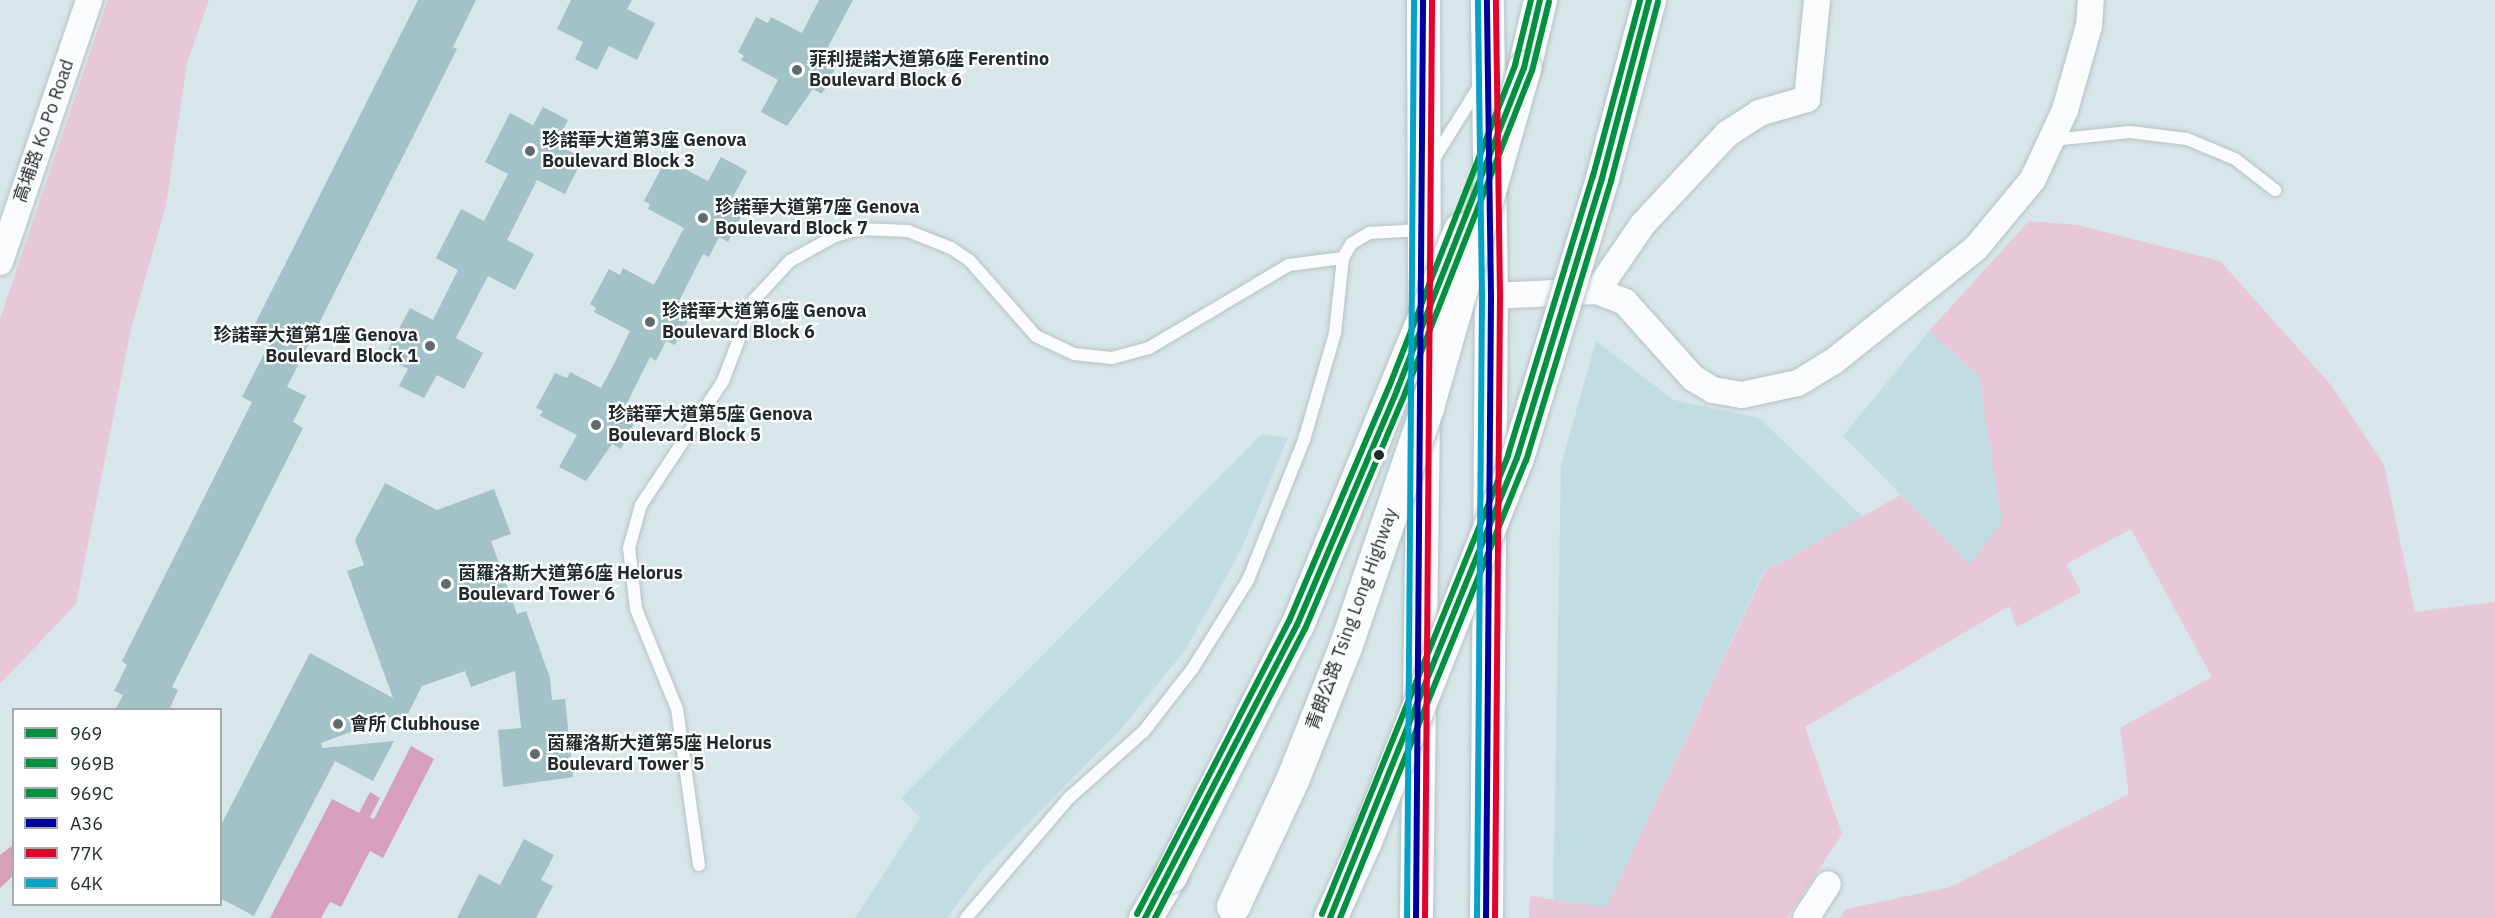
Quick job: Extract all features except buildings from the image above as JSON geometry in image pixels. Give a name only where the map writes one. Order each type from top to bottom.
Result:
[{"type":"main road","points":[[1416,918],[1422,230],[1425,173],[1423,0]]},
{"type":"main road","points":[[1486,918],[1491,296],[1486,76],[1487,0]]},
{"type":"main road","name":"青朗公路 Tsing Long Highway","points":[[1230,912],[1292,780],[1345,647],[1427,407],[1505,146],[1540,0]]},
{"type":"main road","points":[[1330,918],[1365,841],[1517,458],[1602,178],[1648,0]]},
{"type":"main road","points":[[1145,918],[1170,876],[1297,625],[1397,390],[1524,68]]},
{"type":"street","name":"高埔路 Ko Po Road","points":[[0,262],[88,0]]},
{"type":"street","points":[[1597,291],[1643,224],[1727,134],[1759,113],[1807,99],[1817,0]]},
{"type":"street","points":[[1491,296],[1597,291],[1625,302],[1693,378],[1713,390],[1742,395],[1798,383],[1834,361],[1976,248],[2033,179],[2074,78],[2089,26],[2091,0]]},
{"type":"street","points":[[1806,918],[1828,884]]},
{"type":"lane","points":[[1425,173],[1486,76]]},
{"type":"lane","points":[[2050,141],[2130,132],[2187,139],[2235,159],[2275,190]]},
{"type":"lane","points":[[966,918],[1069,798],[1144,730],[1193,668],[1248,580],[1304,440],[1335,333],[1343,258],[1352,244],[1369,233],[1422,230]]},
{"type":"lane","points":[[699,865],[677,709],[633,599],[629,548],[641,505],[723,381],[754,300],[790,261],[812,246],[852,232],[908,231],[951,248],[970,261],[1036,336],[1074,354],[1112,358],[1149,348],[1289,265],[1343,258]]},
{"type":"shaded area","points":[[108,0],[209,0],[187,63],[166,205],[131,329],[76,604],[0,684],[0,319]]},
{"type":"shaded area","points":[[2029,221],[2077,225],[2220,261],[2330,384],[2384,465],[2415,612],[2495,602],[2495,918],[1839,918],[1846,909],[1951,887],[2129,794],[2120,728],[2212,677],[2131,529],[2066,564],[2081,592],[2017,627],[2009,606],[1805,727],[1842,834],[1787,918],[1529,918],[1530,896],[1606,908],[1765,571],[1901,495],[1970,565],[2002,522],[1979,376],[1929,331]]},
{"type":"shaded area","points":[[1929,331],[1979,376],[2003,522],[1970,565],[1843,436]]},
{"type":"shaded area","points":[[1596,341],[1674,400],[1759,418],[1863,517],[1764,571],[1606,909],[1553,902],[1561,465]]},
{"type":"shaded area","points":[[1262,434],[1288,438],[1241,550],[1186,649],[1121,729],[983,869],[947,918],[855,918],[920,818],[901,798]]},
{"type":"shaded area","points":[[411,746],[434,759],[383,858],[370,851],[341,907],[330,902],[321,918],[270,918],[332,799],[359,813],[370,792],[380,798],[370,817],[374,819]]},
{"type":"shaded area","points":[[12,846],[12,877],[0,888],[0,855]]},
{"type":"transit line","name":"64K","points":[[1407,918],[1414,0]]},
{"type":"transit line","name":"A36","points":[[1416,918],[1423,0]]},
{"type":"transit line","name":"77K","points":[[1425,918],[1432,0]]},
{"type":"transit line","name":"64K","points":[[1477,918],[1482,296],[1478,0]]},
{"type":"transit line","name":"A36","points":[[1486,918],[1491,296],[1487,0]]},
{"type":"transit line","name":"77K","points":[[1495,918],[1500,296],[1496,0]]},
{"type":"transit line","name":"969C","points":[[1137,914],[1289,621],[1389,387],[1515,65],[1531,0]]},
{"type":"transit line","name":"969","points":[[1145,918],[1297,625],[1397,390],[1524,68],[1540,0]]},
{"type":"transit line","name":"969C","points":[[1322,914],[1508,455],[1593,176],[1640,0]]},
{"type":"transit line","name":"969","points":[[1330,918],[1517,458],[1602,178],[1649,0]]},
{"type":"transit line","name":"969B","points":[[1155,918],[1305,629],[1405,393],[1532,71],[1549,2]]},
{"type":"transit line","name":"969B","points":[[1340,918],[1526,461],[1611,181],[1658,2]]},
{"type":"place","name":"菲利提諾大道第6座 Ferentino Boulevard Block 6","points":[[797,70]]},
{"type":"place","name":"珍諾華大道第3座 Genova Boulevard Block 3","points":[[530,151]]},
{"type":"place","name":"珍諾華大道第7座 Genova Boulevard Block 7","points":[[703,218]]},
{"type":"place","name":"珍諾華大道第6座 Genova Boulevard Block 6","points":[[650,322]]},
{"type":"place","name":"珍諾華大道第1座 Genova Boulevard Block 1","points":[[430,346]]},
{"type":"place","name":"珍諾華大道第5座 Genova Boulevard Block 5","points":[[596,425]]},
{"type":"place","name":"茵羅洛斯大道第6座 Helorus Boulevard Tower 6","points":[[446,584]]},
{"type":"place","name":"會所 Clubhouse","points":[[338,724]]},
{"type":"place","name":"茵羅洛斯大道第5座 Helorus Boulevard Tower 5","points":[[535,754]]}]
